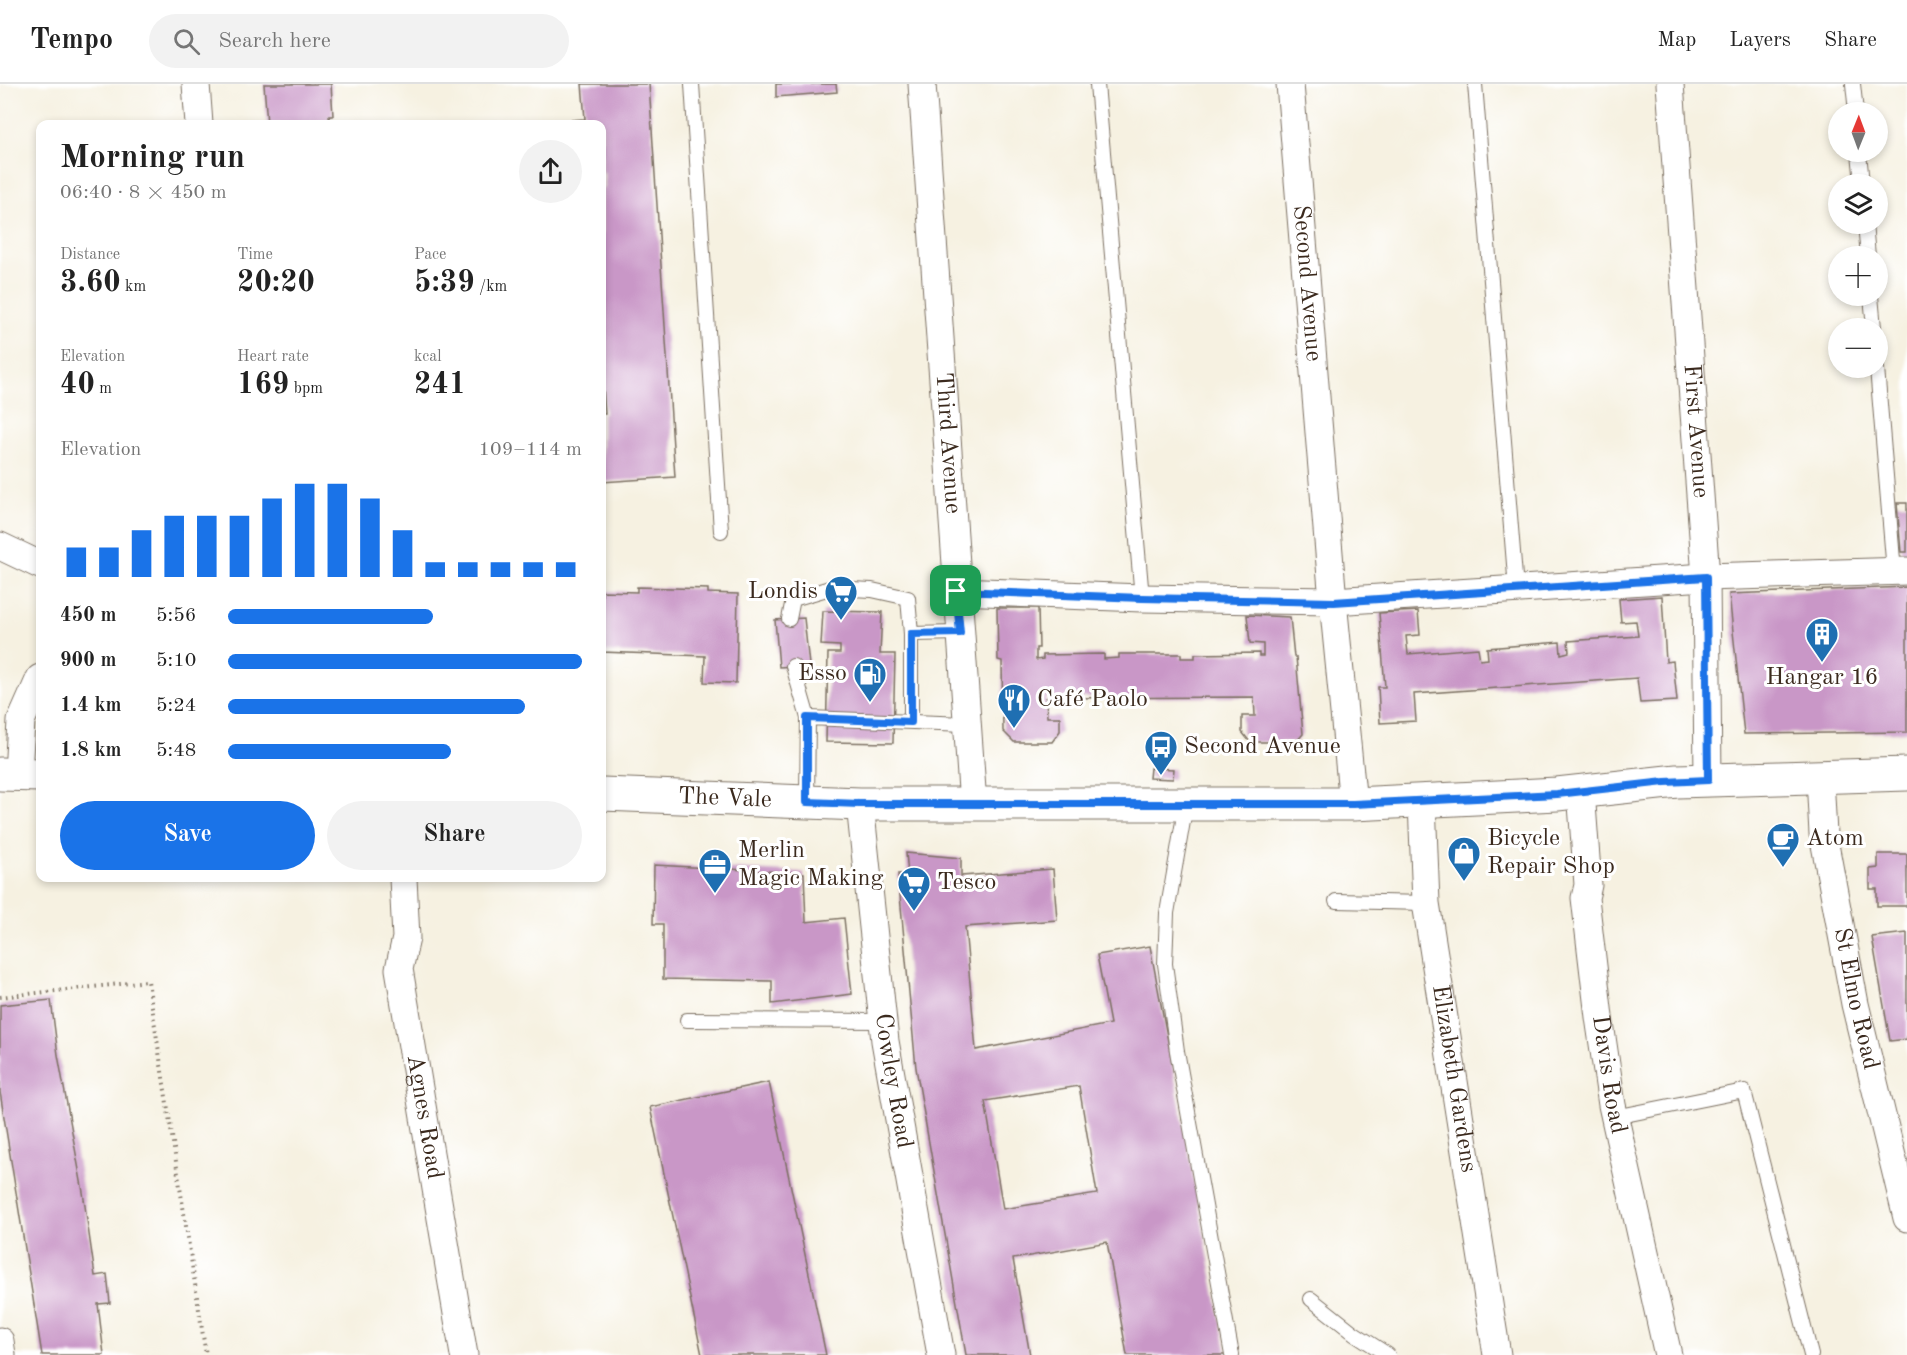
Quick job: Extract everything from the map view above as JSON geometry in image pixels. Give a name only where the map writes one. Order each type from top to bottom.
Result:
[{"type":"main road","name":"The Vale","points":[[606,794],[860,804],[1353,804],[1422,802],[1581,791],[1665,782],[1907,774]]},
{"type":"street","points":[[196,84],[199,120]]},
{"type":"street","name":"Third Avenue","points":[[922,84],[972,804]]},
{"type":"street","name":"Second Avenue","points":[[1290,84],[1353,804]]},
{"type":"street","name":"First Avenue","points":[[1670,84],[1706,577],[1708,780]]},
{"type":"street","points":[[0,546],[36,563]]},
{"type":"street","points":[[956,591],[1334,602],[1706,577],[1900,572]]},
{"type":"street","points":[[20,774],[21,721],[36,687]]},
{"type":"street","name":"St Elmo Road","points":[[1820,777],[1823,834],[1852,993],[1907,1218]]},
{"type":"street","name":"Davis Road","points":[[1581,791],[1588,885],[1585,898],[1599,1017],[1615,1117],[1679,1354]]},
{"type":"street","name":"Elizabeth Gardens","points":[[1422,802],[1426,903],[1493,1354]]},
{"type":"street","name":"Cowley Road","points":[[860,804],[887,1051],[941,1355]]},
{"type":"street","name":"Agnes Road","points":[[403,882],[406,938],[399,969],[464,1355]]},
{"type":"street","points":[[0,1341],[2,1355]]},
{"type":"lane","points":[[692,84],[721,531]]},
{"type":"lane","points":[[1097,84],[1142,598]]},
{"type":"lane","points":[[1475,84],[1516,589]]},
{"type":"lane","points":[[1853,84],[1855,102]]},
{"type":"lane","points":[[1878,378],[1900,572]]},
{"type":"lane","points":[[789,620],[794,599],[830,588],[872,590],[908,598],[911,634],[911,722]]},
{"type":"lane","points":[[911,634],[960,633]]},
{"type":"lane","points":[[793,666],[807,718],[807,802]]},
{"type":"lane","points":[[807,718],[966,724]]},
{"type":"lane","points":[[1186,804],[1167,913],[1165,964],[1177,1051],[1232,1355]]},
{"type":"lane","points":[[1336,901],[1426,903]]},
{"type":"lane","points":[[687,1020],[883,1020]]},
{"type":"lane","points":[[1615,1117],[1744,1091],[1811,1355]]},
{"type":"lane","points":[[1311,1299],[1354,1333],[1388,1355]]},
{"type":"path","points":[[0,997],[148,981],[206,1355]]},
{"type":"building","points":[[264,84],[331,84],[333,116],[329,116],[330,120],[267,120]]},
{"type":"building","points":[[582,84],[649,84],[675,477],[606,482],[606,120],[570,120],[585,119]]},
{"type":"building","points":[[776,84],[836,84],[837,92],[776,97]]},
{"type":"building","points":[[1897,503],[1907,503],[1907,552],[1901,552]]},
{"type":"building","points":[[637,587],[708,589],[708,593],[738,594],[736,683],[704,682],[705,656],[606,652],[606,591],[637,592]]},
{"type":"building","name":"Hangar 16","points":[[1907,587],[1907,732],[1744,734],[1729,594]]},
{"type":"building","points":[[1662,596],[1666,662],[1673,661],[1677,701],[1640,703],[1637,678],[1414,694],[1416,721],[1380,723],[1378,687],[1385,687],[1379,613],[1418,611],[1420,635],[1406,636],[1408,654],[1478,648],[1480,660],[1488,659],[1487,648],[1560,642],[1561,654],[1569,652],[1568,641],[1638,636],[1636,621],[1621,622],[1619,599]]},
{"type":"building","points":[[997,608],[1038,608],[1039,648],[1036,648],[1036,660],[1043,659],[1043,655],[1104,654],[1104,659],[1119,658],[1119,654],[1181,654],[1181,658],[1195,658],[1195,654],[1259,653],[1259,656],[1263,656],[1263,644],[1250,643],[1247,615],[1290,617],[1303,734],[1296,742],[1250,742],[1242,732],[1242,716],[1255,716],[1254,697],[1046,698],[1047,717],[1060,717],[1060,731],[1052,742],[1014,742],[1003,731],[1002,661],[998,660]]},
{"type":"building","points":[[823,611],[882,612],[880,654],[895,654],[893,743],[826,742],[828,653],[840,653],[840,646],[821,645]]},
{"type":"building","points":[[804,618],[809,665],[779,667],[775,620]]},
{"type":"building","points":[[1150,768],[1174,769],[1173,779],[1149,778]]},
{"type":"building","points":[[906,853],[961,858],[961,876],[1053,869],[1057,920],[965,927],[976,1050],[1110,1024],[1097,955],[1150,946],[1227,1355],[1127,1355],[1107,1242],[1013,1259],[1030,1355],[966,1355],[916,1068],[898,874],[908,874]],"holes":[[[1079,1086],[1097,1194],[1003,1209],[985,1101]]]},
{"type":"building","points":[[1878,854],[1907,854],[1907,906],[1877,906],[1877,889],[1870,889],[1870,869],[1878,868]]},
{"type":"building","points":[[654,865],[804,873],[806,922],[844,918],[852,994],[772,1004],[772,981],[663,979],[663,924],[653,924]]},
{"type":"building","points":[[1907,933],[1907,1039],[1890,1041],[1872,937]]},
{"type":"building","points":[[51,1000],[95,1276],[107,1274],[110,1303],[98,1304],[104,1355],[42,1355],[0,1092],[0,1005]]},
{"type":"building","points":[[769,1082],[826,1355],[702,1355],[650,1107]]},
{"type":"place","name":"Londis","points":[[841,621]]},
{"type":"place","name":"Hangar 16","points":[[1822,663]]},
{"type":"place","name":"Esso","points":[[870,703]]},
{"type":"place","name":"Café Paolo","points":[[1014,729]]},
{"type":"place","name":"Second Avenue","points":[[1161,776]]},
{"type":"place","name":"Atom","points":[[1783,868]]},
{"type":"place","name":"Bicycle Repair Shop","points":[[1464,882]]},
{"type":"place","name":"Merlin Magic Making","points":[[715,894]]},
{"type":"place","name":"Tesco","points":[[914,912]]},
{"type":"route","points":[[1706,577],[1708,780],[1665,782],[1557,794],[1353,804],[860,804],[807,802],[807,718],[911,722],[911,634],[960,633],[956,591],[1334,602],[1706,577]]}]
